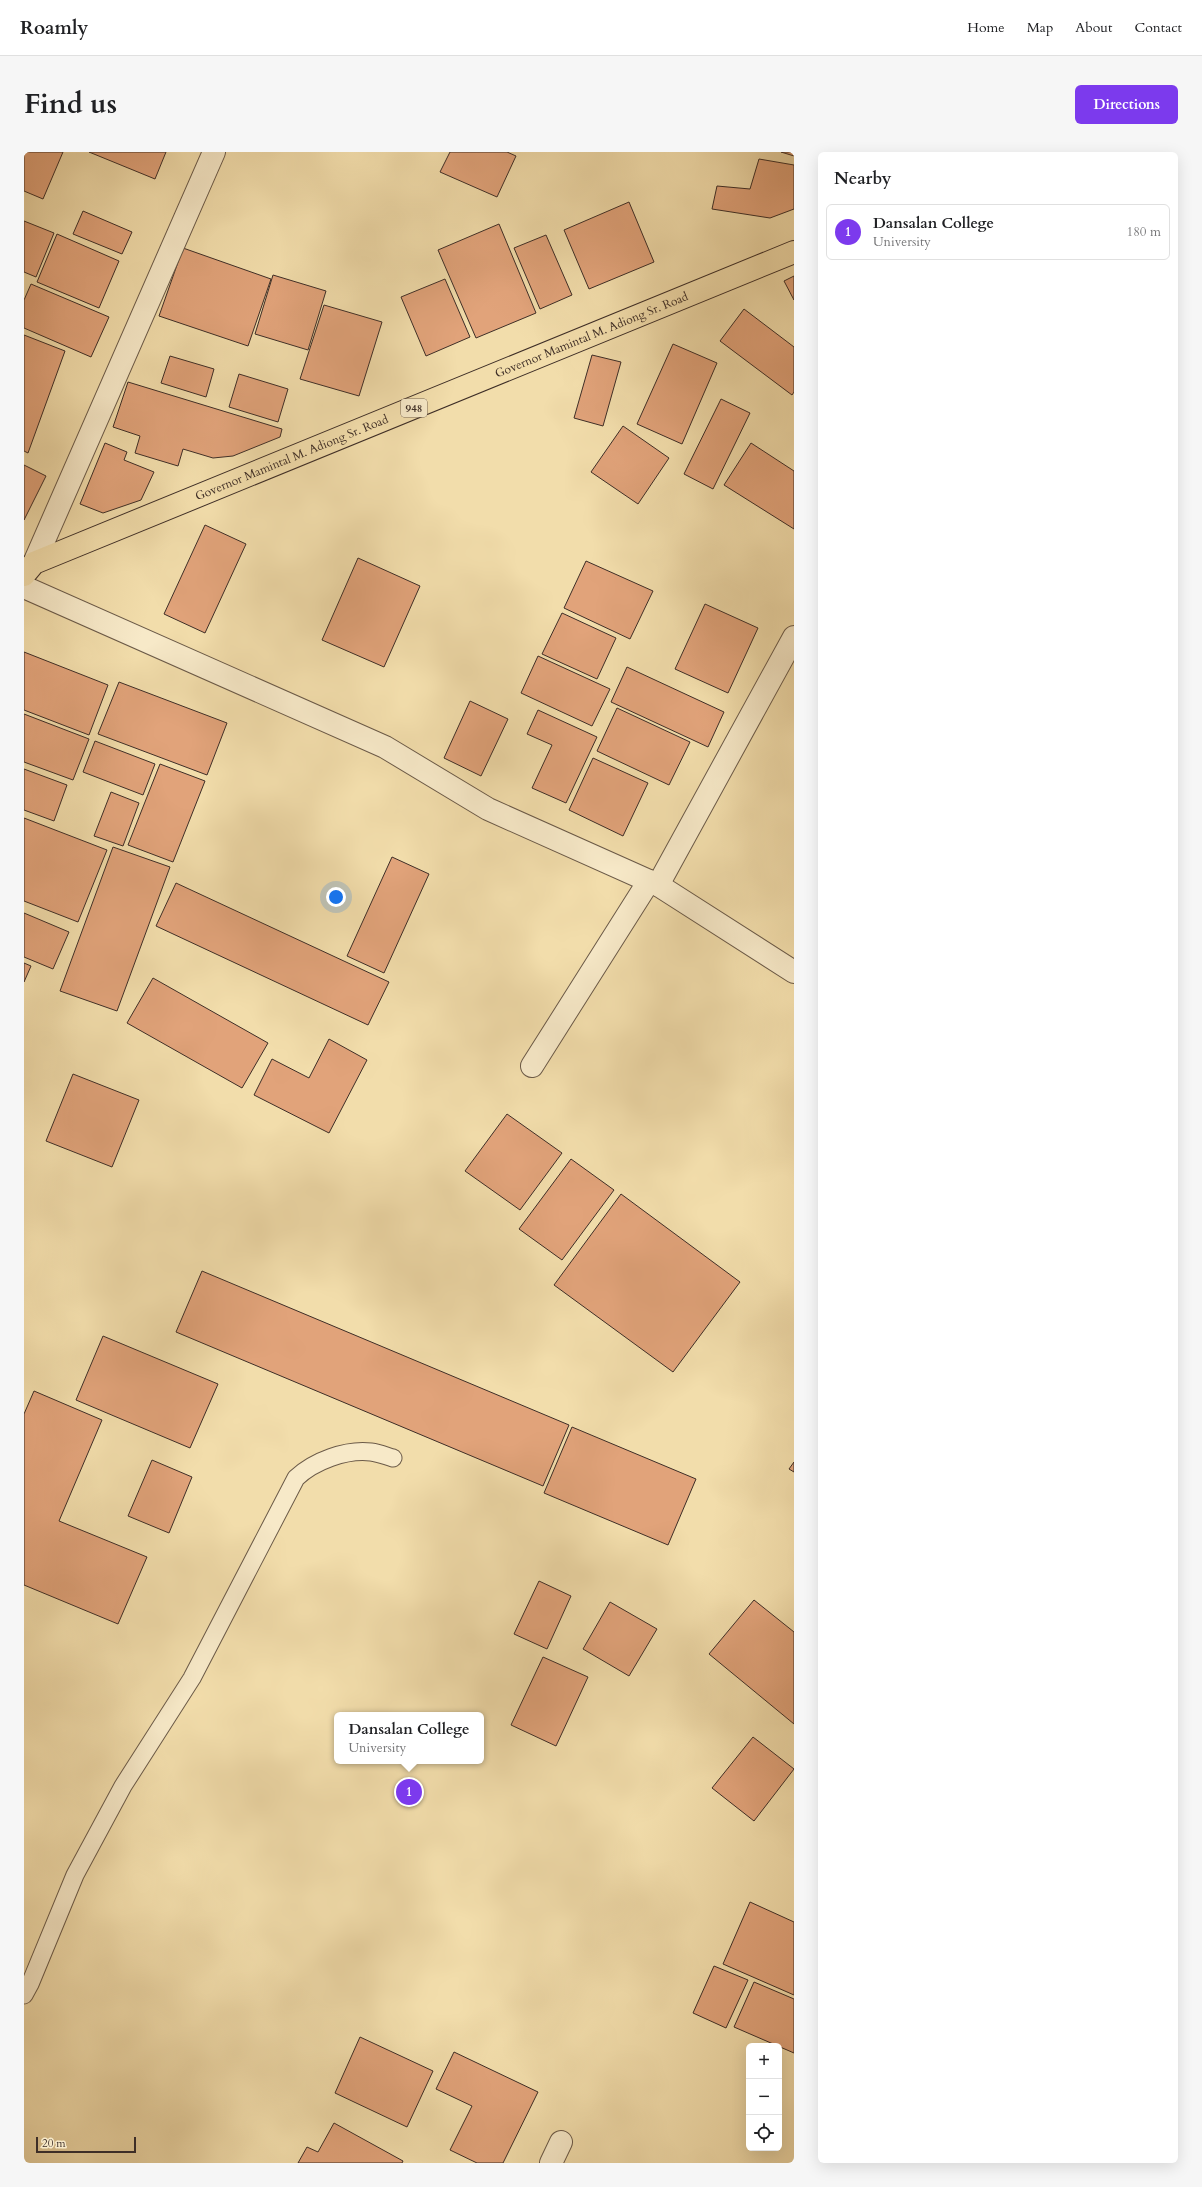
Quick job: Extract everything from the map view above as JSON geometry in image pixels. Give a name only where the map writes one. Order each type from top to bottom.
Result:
[{"type":"main road","name":"Governor Mamintal M. Adiong Sr. Road","points":[[29,569],[794,252]]},
{"type":"street","points":[[29,569],[214,152]]},
{"type":"street","points":[[24,587],[385,747],[488,809],[653,883],[794,972]]},
{"type":"street","points":[[532,1066],[653,883],[794,637]]},
{"type":"street","points":[[551,2163],[561,2142]]},
{"type":"lane","points":[[24,1995],[30,1984],[75,1874],[123,1786],[192,1678],[296,1478],[307,1468],[341,1455],[371,1452],[393,1458]]},
{"type":"building","points":[[24,152],[63,152],[43,199],[24,191]]},
{"type":"building","points":[[89,152],[166,152],[155,179]]},
{"type":"building","points":[[450,152],[507,152],[516,156],[497,197],[440,172]]},
{"type":"building","points":[[781,152],[794,152],[794,156]]},
{"type":"building","points":[[759,159],[794,165],[794,209],[770,218],[712,209],[717,186],[750,189]]},
{"type":"building","points":[[629,202],[654,262],[589,289],[564,230]]},
{"type":"building","points":[[83,211],[132,232],[122,254],[73,234]]},
{"type":"building","points":[[24,221],[54,233],[36,277],[24,272]]},
{"type":"building","points":[[499,224],[536,313],[476,338],[438,250]]},
{"type":"building","points":[[57,234],[119,261],[99,308],[37,282]]},
{"type":"building","points":[[546,235],[572,295],[540,309],[514,248]]},
{"type":"building","points":[[183,248],[271,279],[248,346],[159,316]]},
{"type":"building","points":[[273,275],[326,291],[308,350],[255,334]]},
{"type":"building","points":[[794,276],[794,300],[784,281]]},
{"type":"building","points":[[445,279],[470,337],[426,356],[401,297]]},
{"type":"building","points":[[31,284],[109,317],[91,357],[24,328],[24,300]]},
{"type":"building","points":[[324,305],[382,322],[359,396],[300,379]]},
{"type":"building","points":[[744,309],[794,347],[794,392],[792,395],[720,341]]},
{"type":"building","points":[[24,335],[65,351],[28,453],[24,451]]},
{"type":"building","points":[[673,344],[717,363],[682,444],[637,424]]},
{"type":"building","points":[[592,355],[621,362],[603,426],[574,418]]},
{"type":"building","points":[[170,356],[214,369],[206,397],[161,383]]},
{"type":"building","points":[[239,374],[288,389],[278,422],[229,407]]},
{"type":"building","points":[[128,382],[282,429],[280,437],[233,456],[213,458],[183,449],[178,466],[135,453],[140,436],[113,427]]},
{"type":"building","points":[[721,399],[750,413],[713,489],[684,474]]},
{"type":"building","points":[[623,426],[669,458],[638,504],[591,472]]},
{"type":"building","points":[[105,443],[127,452],[124,460],[154,472],[141,500],[103,513],[80,504]]},
{"type":"building","points":[[751,443],[794,471],[794,529],[724,485]]},
{"type":"building","points":[[24,465],[46,476],[24,520]]},
{"type":"building","points":[[205,525],[246,544],[205,633],[164,614]]},
{"type":"building","points":[[358,558],[420,586],[384,667],[322,640]]},
{"type":"building","points":[[586,561],[653,591],[630,639],[564,608]]},
{"type":"building","points":[[705,604],[758,628],[728,693],[675,669]]},
{"type":"building","points":[[562,613],[616,638],[597,679],[542,654]]},
{"type":"building","points":[[24,652],[108,685],[89,735],[24,710]]},
{"type":"building","points":[[538,656],[610,689],[592,726],[521,693]]},
{"type":"building","points":[[627,667],[724,712],[708,747],[611,702]]},
{"type":"building","points":[[119,682],[227,723],[207,775],[98,734]]},
{"type":"building","points":[[470,701],[508,719],[481,776],[444,758]]},
{"type":"building","points":[[617,708],[690,742],[669,785],[597,751]]},
{"type":"building","points":[[538,710],[597,737],[566,803],[532,788],[552,745],[527,734]]},
{"type":"building","points":[[24,714],[89,739],[73,780],[24,762]]},
{"type":"building","points":[[95,741],[155,764],[143,795],[83,772]]},
{"type":"building","points":[[593,758],[648,783],[623,836],[569,810]]},
{"type":"building","points":[[160,764],[205,781],[173,862],[128,845]]},
{"type":"building","points":[[24,769],[67,785],[54,821],[24,810]]},
{"type":"building","points":[[111,792],[139,803],[123,846],[94,836]]},
{"type":"building","points":[[24,818],[107,850],[78,922],[24,901]]},
{"type":"building","points":[[113,847],[170,867],[117,1011],[60,991]]},
{"type":"building","points":[[392,857],[429,874],[384,973],[347,956]]},
{"type":"building","points":[[176,883],[389,982],[368,1025],[156,926]]},
{"type":"building","points":[[24,913],[69,932],[53,969],[24,957]]},
{"type":"building","points":[[24,963],[31,966],[24,982]]},
{"type":"building","points":[[153,978],[268,1043],[242,1088],[127,1023]]},
{"type":"building","points":[[329,1039],[367,1060],[329,1133],[254,1095],[272,1059],[309,1078]]},
{"type":"building","points":[[73,1074],[139,1100],[112,1167],[46,1141]]},
{"type":"building","points":[[507,1114],[562,1153],[520,1210],[465,1171]]},
{"type":"building","points":[[571,1159],[614,1190],[562,1260],[519,1229]]},
{"type":"building","points":[[621,1194],[740,1282],[673,1372],[554,1285]]},
{"type":"building","points":[[202,1271],[569,1425],[543,1486],[176,1332]]},
{"type":"building","points":[[103,1336],[218,1384],[190,1448],[76,1400]]},
{"type":"building","points":[[34,1391],[102,1420],[59,1521],[147,1557],[118,1624],[24,1585],[24,1414]]},
{"type":"building","points":[[572,1427],[696,1479],[668,1545],[544,1493]]},
{"type":"building","points":[[152,1460],[192,1477],[169,1533],[128,1516]]},
{"type":"building","points":[[794,1462],[794,1472],[789,1469]]},
{"type":"building","points":[[539,1581],[571,1596],[547,1649],[514,1634]]},
{"type":"building","points":[[754,1600],[794,1632],[794,1724],[709,1654]]},
{"type":"building","points":[[610,1602],[657,1629],[629,1676],[583,1649]]},
{"type":"building","points":[[543,1657],[588,1677],[556,1746],[511,1725]]},
{"type":"building","points":[[753,1737],[794,1769],[754,1821],[712,1788]]},
{"type":"building","points":[[750,1902],[794,1922],[794,1995],[723,1964]]},
{"type":"building","points":[[714,1966],[748,1980],[726,2028],[693,2013]]},
{"type":"building","points":[[754,1982],[794,1999],[794,2053],[782,2048],[782,2043],[771,2043],[734,2027]]},
{"type":"building","points":[[360,2037],[433,2071],[407,2127],[335,2093]]},
{"type":"building","points":[[454,2052],[538,2092],[503,2163],[477,2163],[450,2150],[472,2106],[436,2089]]},
{"type":"building","points":[[334,2123],[403,2161],[402,2163],[298,2163],[307,2147],[318,2152]]},
{"type":"place","name":"Dansalan College","points":[[409,1792]]}]
